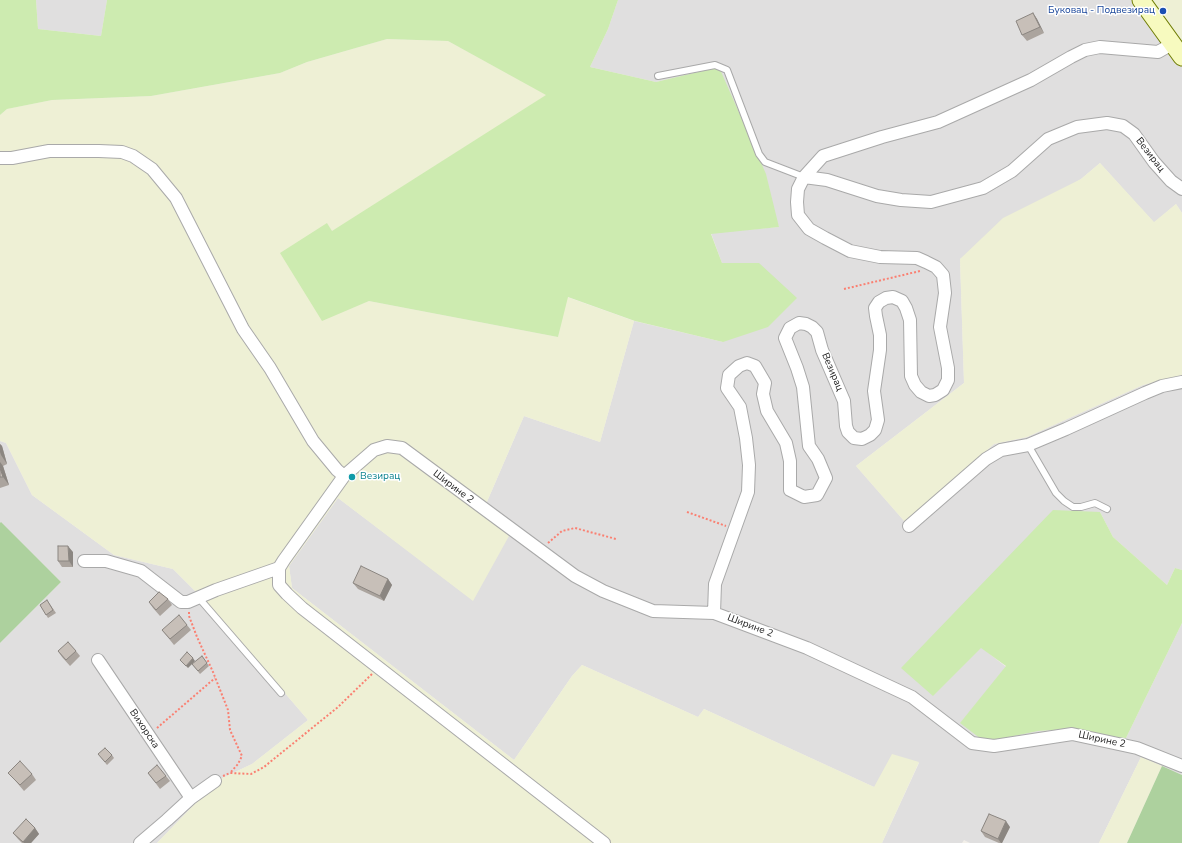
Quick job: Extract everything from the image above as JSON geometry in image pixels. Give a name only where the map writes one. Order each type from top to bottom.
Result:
[{"type":"street","points":[[936,268],[917,258],[880,257],[850,251],[809,229],[798,215],[798,189],[804,177],[823,156],[882,137],[938,122],[1031,80],[1085,50],[1100,47],[1158,52],[1177,50],[1141,0]]},
{"type":"street","name":"Везирац","points":[[804,177],[827,180],[877,196],[901,200],[931,202],[983,188],[1012,171],[1048,139],[1077,127],[1107,123],[1124,126],[1134,134],[1158,167],[1171,181],[1182,189]]},
{"type":"street","points":[[0,158],[12,158],[49,152],[122,152],[133,156],[152,169],[176,198],[243,329],[270,368],[313,441],[337,470],[344,476]]},
{"type":"street","name":"Везирац","points":[[714,613],[715,584],[748,492],[749,465],[746,438],[740,407],[727,388],[729,375],[739,366],[748,363],[755,366],[765,383],[763,394],[767,411],[786,443],[790,461],[790,490],[804,497],[817,495],[826,478],[818,459],[809,446],[803,387],[785,338],[790,328],[799,323],[806,324],[817,332],[822,350],[844,400],[846,426],[848,432],[854,438],[862,439],[870,435],[875,430],[878,420],[874,391],[880,350],[880,335],[875,308],[879,302],[886,298],[893,297],[902,301],[906,308],[910,320],[911,376],[915,385],[921,392],[929,396],[935,395],[944,390],[948,380],[948,368],[940,327],[945,293],[943,275],[936,268]]},
{"type":"street","points":[[909,526],[986,459],[1001,450],[1028,444],[1066,429],[1162,386],[1182,382]]},
{"type":"street","name":"Ширине 2","points":[[279,568],[344,476],[374,450],[386,446],[402,448],[540,551],[575,576],[603,592],[653,611],[714,613],[807,648],[912,697],[972,743],[994,746],[1072,734],[1137,748],[1182,766]]},
{"type":"street","points":[[84,561],[106,562],[141,571],[181,602],[193,600],[216,590],[279,568],[279,584],[302,608],[604,843]]},
{"type":"street","name":"Вихорска","points":[[98,660],[190,798]]},
{"type":"street","points":[[140,843],[190,798],[215,781]]},
{"type":"lane","points":[[658,76],[715,65],[727,70],[759,154],[765,162],[804,177]]},
{"type":"lane","points":[[1028,444],[1056,493],[1064,501],[1073,507],[1081,507],[1095,503],[1107,509]]},
{"type":"lane","points":[[193,600],[281,694]]},
{"type":"path","points":[[844,289],[936,268]]},
{"type":"path","points":[[687,512],[734,528]]},
{"type":"path","points":[[540,551],[562,531],[575,528],[616,539]]},
{"type":"path","points":[[193,600],[189,616],[216,678],[228,710],[230,730],[242,756],[238,764],[230,773],[251,774],[264,767],[338,707],[379,668]]},
{"type":"path","points":[[149,736],[216,678]]},
{"type":"shaded area","points":[[36,0],[107,0],[101,36],[38,29]]},
{"type":"shaded area","points":[[618,0],[1133,0],[1182,64],[1182,213],[1176,204],[1154,223],[1100,163],[1081,179],[960,259],[964,383],[856,466],[905,522],[994,444],[1027,437],[1143,385],[1182,375],[1182,570],[1175,568],[1167,585],[1113,537],[1100,512],[981,647],[1006,667],[961,723],[1038,731],[1069,729],[1126,738],[1182,623],[1182,775],[1141,757],[1099,843],[970,843],[964,840],[962,843],[882,843],[919,763],[874,787],[704,709],[698,717],[582,665],[572,676],[514,760],[292,588],[289,566],[338,498],[473,600],[483,511],[524,416],[600,442],[634,321],[723,342],[759,263],[722,263],[711,233],[779,227],[719,68],[656,82],[590,67],[608,29]]},
{"type":"shaded area","points":[[0,441],[6,443],[32,495],[114,555],[173,569],[210,606],[308,720],[252,764],[218,780],[157,843],[0,843],[0,643],[61,582],[0,523]]},
{"type":"green space","points":[[0,0],[36,0],[38,29],[101,36],[107,0],[618,0],[608,29],[590,67],[656,82],[719,67],[766,174],[779,227],[711,234],[722,263],[759,263],[797,298],[768,327],[723,342],[635,321],[568,297],[558,337],[369,301],[322,321],[280,253],[327,223],[332,231],[546,95],[448,41],[387,39],[307,62],[280,73],[151,96],[52,100],[7,109],[0,115]]},
{"type":"green space","points":[[1149,0],[1182,0],[1182,47]]},
{"type":"green space","points":[[387,39],[448,41],[547,95],[332,232],[327,223],[322,320],[369,301],[558,337],[567,297],[634,321],[600,442],[524,416],[483,511],[509,536],[473,601],[338,498],[289,566],[292,588],[514,760],[572,676],[582,665],[698,717],[704,709],[874,787],[892,754],[919,762],[882,843],[157,843],[218,780],[252,764],[308,720],[210,606],[173,569],[114,555],[32,495],[6,443],[0,441],[0,115],[7,109],[52,100],[151,96],[280,73],[307,62]]},
{"type":"green space","points":[[1100,163],[1154,222],[1176,204],[1182,213],[1182,375],[1143,385],[1027,437],[994,444],[905,522],[856,466],[964,383],[960,259],[1003,218],[1081,179]]},
{"type":"green space","points":[[1053,510],[1100,512],[1113,537],[1167,585],[1175,568],[1182,570],[1182,623],[1126,738],[1090,734],[1069,729],[1038,731],[985,742],[960,723],[1006,666],[981,648],[933,696],[901,668]]},
{"type":"green space","points":[[1,522],[61,582],[0,643],[0,523]]},
{"type":"green space","points":[[1141,757],[1162,766],[1127,843],[1099,843]]},
{"type":"green space","points":[[1162,766],[1182,775],[1182,843],[1127,843]]},
{"type":"building","points":[[1033,13],[1040,27],[1022,35],[1016,21]]},
{"type":"building","points":[[0,468],[3,477],[0,477]]},
{"type":"building","points":[[58,546],[68,546],[69,561],[58,561]]},
{"type":"building","points":[[361,566],[388,579],[380,596],[353,583]]},
{"type":"building","points":[[159,592],[168,599],[156,610],[149,602]]},
{"type":"building","points":[[47,600],[53,610],[46,615],[40,605]]},
{"type":"building","points":[[179,615],[187,625],[170,639],[162,630]]},
{"type":"building","points":[[68,642],[76,651],[66,660],[58,651]]},
{"type":"building","points":[[187,652],[193,658],[186,666],[180,660]]},
{"type":"building","points":[[202,656],[207,663],[198,671],[192,664]]},
{"type":"building","points":[[105,748],[112,755],[105,762],[98,754]]},
{"type":"building","points":[[20,761],[32,774],[20,785],[8,773]]},
{"type":"building","points":[[157,765],[166,776],[156,783],[148,773]]},
{"type":"building","points":[[989,814],[1006,821],[998,839],[981,831]]},
{"type":"building","points":[[26,819],[35,828],[23,842],[13,833]]},
{"type":"place","name":"Буковац - Подвезирац","points":[[1163,11]]},
{"type":"place","name":"Везирац","points":[[352,477]]}]
